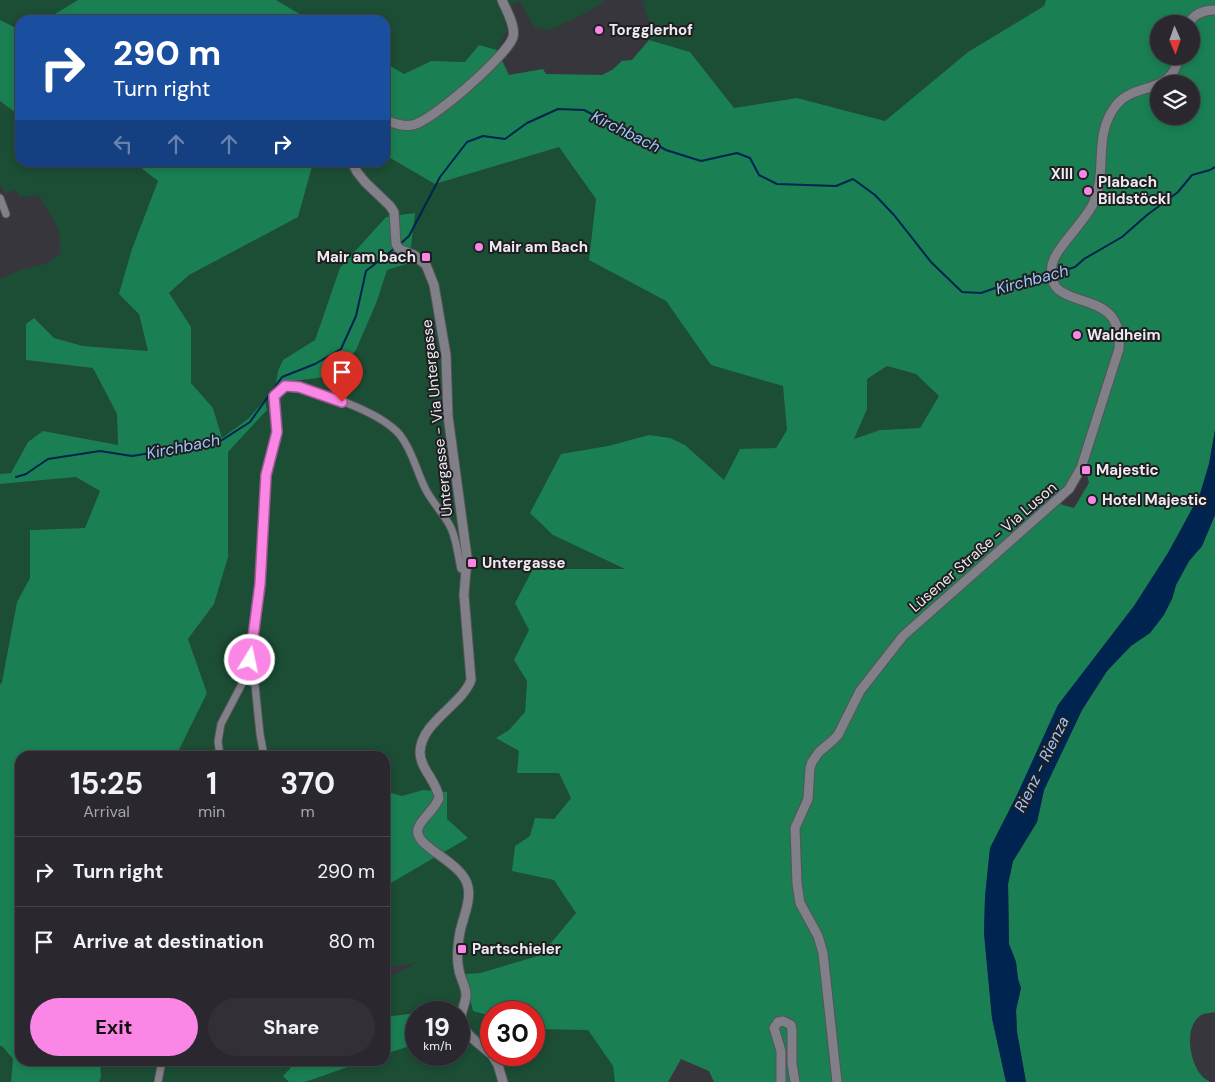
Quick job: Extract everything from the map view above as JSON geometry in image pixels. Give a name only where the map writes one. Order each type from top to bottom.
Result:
[{"type":"street","points":[[390,121],[412,126],[420,123],[474,81],[503,51],[513,37],[513,30],[502,0]]},
{"type":"street","points":[[1196,15],[1201,12],[1215,10]]},
{"type":"street","name":"Lüsener Straße - Via Luson","points":[[837,1082],[822,945],[804,912],[798,895],[797,884],[795,828],[808,799],[810,768],[815,756],[838,735],[860,691],[903,636],[1063,496],[1074,482],[1081,468],[1119,349],[1119,336],[1117,325],[1111,314],[1101,306],[1071,298],[1060,291],[1052,276],[1052,266],[1057,255],[1093,203],[1098,183],[1104,127],[1108,118],[1123,99],[1170,78],[1178,65]]},
{"type":"street","name":"Untergasse - Via Untergasse","points":[[354,167],[364,182],[394,212],[395,238],[400,249],[414,255],[426,265],[434,285],[446,355],[448,416],[466,548],[465,609],[471,680],[465,690],[431,728],[422,744],[420,750],[422,762],[436,786],[439,798],[432,811],[421,824],[418,833],[422,843],[449,861],[460,872],[467,883],[469,897],[460,931],[458,950],[458,968],[466,993],[461,1021],[467,1032],[480,1044]]},
{"type":"street","points":[[0,198],[6,214]]},
{"type":"street","name":"Untergasse - Via Untergasse","points":[[219,751],[218,741],[221,724],[244,680],[250,660],[260,584],[266,475],[277,432],[274,396],[285,386],[299,387],[356,407],[382,418],[392,427],[406,444],[424,487],[452,529],[461,569],[466,571]]},
{"type":"street","name":"Untergasse - Via Untergasse","points":[[250,660],[256,685],[263,751]]},
{"type":"street","points":[[781,1082],[781,1051],[774,1028],[778,1022],[783,1021],[791,1025],[792,1030],[792,1064],[795,1082]]},
{"type":"street","points":[[158,1082],[161,1066]]},
{"type":"street","name":"Untergasse - Via Untergasse","points":[[498,1066],[503,1082]]},
{"type":"green space","points":[[0,0],[78,0],[53,15],[15,15],[15,28],[0,20]]},
{"type":"green space","points":[[78,0],[276,0],[302,15],[53,15]]},
{"type":"green space","points":[[276,0],[607,0],[580,16],[549,30],[535,28],[519,1],[503,10],[507,30],[497,50],[479,45],[465,62],[430,61],[404,74],[390,66],[390,15],[302,15]]},
{"type":"green space","points":[[642,0],[1046,0],[1044,6],[968,52],[885,121],[797,98],[734,108],[690,52],[649,40],[649,21]]},
{"type":"green space","points":[[1046,0],[1215,0],[1215,430],[1209,464],[1200,494],[1168,553],[1134,606],[1058,705],[1017,795],[990,848],[985,897],[984,933],[992,1018],[1006,1082],[714,1082],[709,1071],[681,1059],[668,1082],[615,1082],[613,1066],[588,1030],[545,1029],[545,1001],[480,1001],[480,1013],[473,1011],[464,974],[480,973],[541,955],[576,913],[554,880],[512,871],[515,846],[530,836],[535,818],[554,819],[571,798],[559,773],[517,773],[519,751],[496,738],[509,730],[525,712],[527,681],[514,660],[529,630],[515,603],[533,569],[625,569],[553,535],[530,513],[561,454],[608,446],[649,435],[670,438],[685,445],[724,480],[740,449],[776,448],[787,430],[783,386],[711,365],[666,301],[589,260],[596,199],[559,147],[435,184],[390,158],[390,66],[404,74],[431,61],[465,62],[479,45],[497,50],[509,75],[543,69],[546,74],[602,75],[612,70],[622,61],[632,60],[649,40],[690,52],[734,108],[797,98],[885,121],[968,52],[1044,6]],"holes":[[[887,366],[916,374],[939,396],[920,428],[880,430],[854,439],[867,409],[867,379]],[[1086,470],[1089,483],[1074,508],[1060,504],[1083,471]]]},
{"type":"green space","points":[[0,20],[15,28],[15,112],[0,101]]},
{"type":"green space","points":[[0,101],[15,112],[15,167],[140,167],[158,181],[132,249],[139,314],[148,351],[83,346],[54,338],[34,319],[26,325],[26,360],[93,368],[117,414],[118,445],[43,431],[28,442],[11,473],[0,474],[0,277],[1,279],[21,270],[48,263],[61,253],[59,230],[39,195],[20,197],[15,190],[5,194],[0,184]]},
{"type":"green space","points":[[559,147],[596,199],[589,260],[666,301],[711,365],[783,385],[787,430],[776,448],[740,450],[724,480],[685,445],[649,435],[608,446],[553,535],[626,570],[533,569],[529,630],[514,660],[527,681],[525,712],[509,730],[496,738],[559,773],[571,798],[554,819],[535,819],[530,836],[554,880],[576,913],[542,955],[480,973],[464,974],[473,1011],[480,1013],[480,1066],[545,1066],[545,1029],[588,1030],[613,1066],[615,1082],[405,1082],[404,1080],[403,1082],[305,1082],[351,1066],[390,1066],[390,1052],[405,1048],[405,1066],[470,1066],[470,1001],[405,1001],[405,1013],[390,1017],[390,977],[416,963],[390,967],[390,883],[447,819],[423,790],[402,796],[390,792],[390,751],[178,751],[207,693],[188,639],[214,604],[228,557],[228,452],[267,410],[265,400],[248,419],[222,438],[213,408],[191,383],[191,327],[169,294],[189,275],[298,217],[312,167],[390,167],[390,158],[435,184]],"holes":[[[415,213],[387,270],[377,301],[356,350],[334,376],[285,382],[278,388],[283,360],[315,340],[324,312]]]},
{"type":"green space","points":[[140,167],[312,167],[298,217],[189,275],[169,293],[191,327],[191,383],[213,408],[222,438],[248,419],[265,400],[267,410],[228,452],[228,557],[214,604],[188,639],[207,693],[178,751],[15,751],[15,1066],[100,1066],[101,1077],[99,1082],[11,1082],[13,1059],[0,1046],[0,685],[17,602],[30,578],[30,530],[85,528],[100,491],[76,477],[0,484],[0,474],[11,473],[28,442],[43,431],[118,445],[117,414],[93,368],[26,360],[26,324],[34,318],[54,338],[83,346],[148,351],[139,314],[119,294],[132,249],[158,181]]},
{"type":"green space","points":[[415,213],[409,263],[387,270],[377,301],[356,350],[334,376],[285,382],[278,388],[274,396],[278,371],[283,360],[315,340],[340,268],[386,217]]},
{"type":"green space","points":[[887,366],[916,374],[939,396],[920,428],[880,430],[854,439],[867,409],[867,379]]},
{"type":"green space","points":[[76,477],[100,491],[85,528],[30,530],[30,579],[17,602],[0,685],[0,484]]},
{"type":"green space","points":[[1215,515],[1215,1012],[1203,1014],[1197,1019],[1190,1034],[1193,1061],[1203,1077],[1210,1082],[1026,1082],[1017,1032],[1016,1010],[1021,988],[1016,962],[1009,944],[1008,884],[1013,861],[1037,822],[1044,790],[1082,710],[1107,671],[1130,646],[1150,633],[1172,599],[1176,585],[1189,561],[1202,546]]},
{"type":"green space","points":[[423,790],[447,792],[447,819],[468,838],[390,883],[390,792],[402,796]]},
{"type":"green space","points":[[405,1014],[405,1048],[390,1052],[390,1017]]},
{"type":"green space","points":[[0,1046],[13,1059],[11,1082],[0,1082]]},
{"type":"green space","points":[[100,1066],[292,1066],[283,1076],[289,1082],[99,1082],[101,1077]]},
{"type":"green space","points":[[292,1066],[351,1066],[305,1082],[289,1082],[283,1076]]},
{"type":"water","name":"Rienz - Rienza","points":[[1215,430],[1215,515],[1202,546],[1189,561],[1176,585],[1164,615],[1150,633],[1131,646],[1107,671],[1082,710],[1044,790],[1037,822],[1013,861],[1008,884],[1009,944],[1016,962],[1021,988],[1016,1010],[1017,1032],[1026,1082],[1006,1082],[992,1018],[984,933],[985,897],[990,848],[1017,795],[1058,705],[1134,606],[1168,553],[1185,522],[1200,494],[1209,464]]},
{"type":"waterway","name":"Kirchbach","points":[[399,245],[409,236],[440,177],[467,142],[483,136],[505,139],[527,123],[558,109],[584,110],[666,150],[701,161],[737,153],[750,158],[759,175],[777,184],[836,186],[853,179],[875,195],[894,215],[931,262],[962,292],[981,293],[1032,275],[1049,276]]},
{"type":"waterway","name":"Kirchbach","points":[[1056,273],[1075,267],[1084,259],[1122,237],[1178,192],[1192,175],[1215,167]]},
{"type":"waterway","name":"Kirchbach","points":[[16,477],[26,474],[48,459],[100,451],[132,456],[219,442],[250,422],[282,377],[315,364],[341,349],[356,316],[366,271],[395,248]]},
{"type":"place","name":"Torgglerhof","points":[[599,30]]},
{"type":"place","name":"XIII","points":[[1083,174]]},
{"type":"place","name":"Plabach Bildstöckl","points":[[1088,191]]},
{"type":"place","name":"Mair am Bach","points":[[479,247]]},
{"type":"place","name":"Mair am bach","points":[[426,257]]},
{"type":"place","name":"Waldheim","points":[[1077,335]]},
{"type":"place","name":"Majestic","points":[[1086,470]]},
{"type":"place","name":"Hotel Majestic","points":[[1092,500]]},
{"type":"place","name":"Untergasse","points":[[472,563]]},
{"type":"place","name":"Partschieler","points":[[462,949]]},
{"type":"route","points":[[250,660],[260,584],[264,489],[277,432],[274,396],[285,386],[299,387],[342,402]]}]
